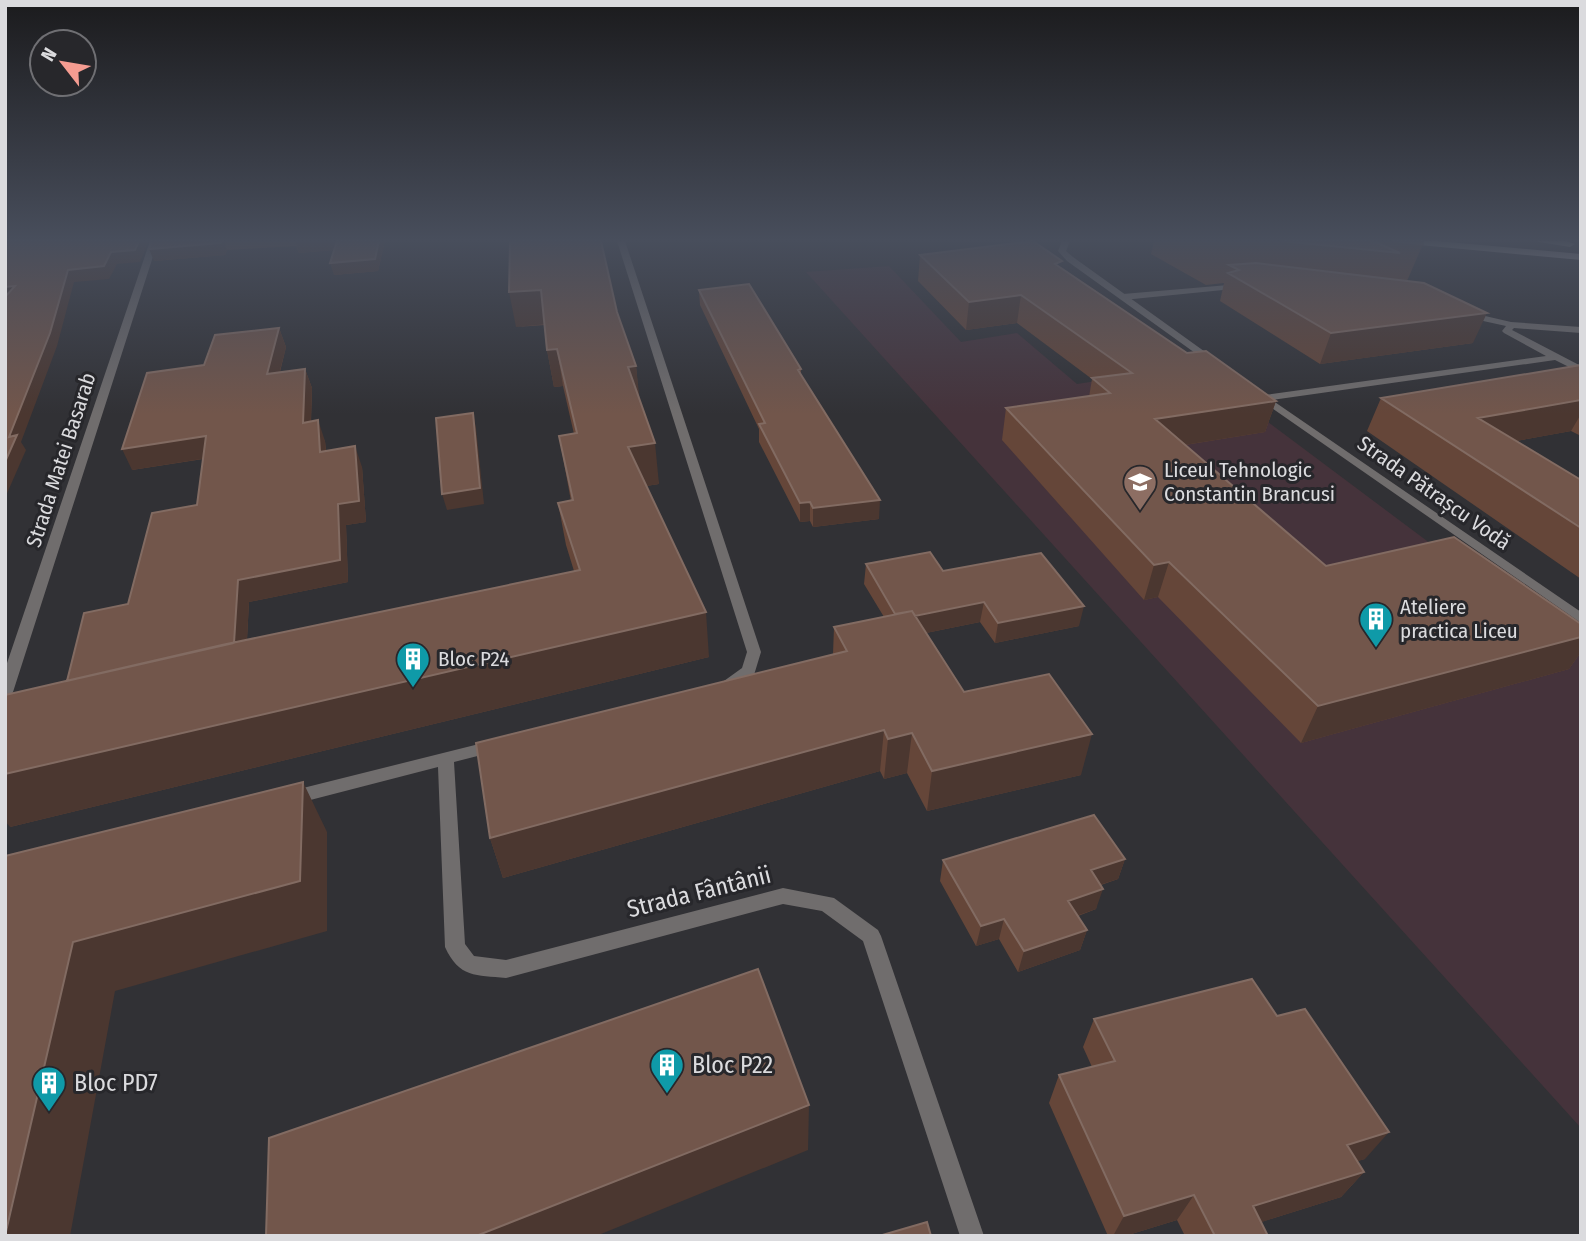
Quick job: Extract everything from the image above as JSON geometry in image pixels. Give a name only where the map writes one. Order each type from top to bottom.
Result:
[{"type":"street","name":"Strada Matei Basarab","points":[[5,692],[136,299]]},
{"type":"street","points":[[640,299],[754,652],[749,671],[726,686],[713,690]]},
{"type":"street","points":[[1126,299],[1223,369]]},
{"type":"street","points":[[1457,313],[1511,325],[1581,330]]},
{"type":"street","points":[[1511,325],[1507,331],[1517,339],[1581,370]]},
{"type":"street","points":[[1265,398],[1556,358]]},
{"type":"street","name":"Strada Pătrașcu Vodă","points":[[1254,391],[1581,619]]},
{"type":"street","points":[[272,803],[513,742]]},
{"type":"street","name":"Strada Fântânii","points":[[446,759],[455,947],[469,965],[506,969],[783,896],[827,904],[871,936],[972,1236]]},
{"type":"shaded area","points":[[830,299],[920,299],[961,342],[1017,333],[1077,384],[1193,366],[1581,656],[1581,1128]]},
{"type":"building","points":[[5,299],[60,299],[50,333],[9,437],[17,435],[5,462]]},
{"type":"building","points":[[542,299],[614,299],[636,366],[628,367],[655,443],[628,447],[706,612],[5,774],[5,695],[222,645],[580,570],[558,503],[573,500],[559,436],[577,433],[557,349],[547,350]]},
{"type":"building","points":[[703,299],[758,299],[801,369],[798,370],[880,500],[813,508],[810,502],[800,503],[759,424],[765,423]]},
{"type":"building","points":[[966,299],[992,299],[969,302]]},
{"type":"building","points":[[1027,299],[1107,299],[1187,353],[1206,351],[1276,401],[1155,419],[1326,566],[1454,537],[1581,624],[1581,637],[1318,706],[1169,562],[1154,565],[1006,408],[1110,393],[1092,378],[1132,373]]},
{"type":"building","points":[[1272,299],[1457,299],[1487,313],[1331,333]]},
{"type":"building","points":[[279,328],[267,374],[305,369],[303,423],[318,420],[320,452],[355,446],[359,501],[338,504],[340,560],[238,580],[234,643],[67,681],[84,613],[128,604],[152,513],[197,505],[206,436],[122,449],[147,373],[204,365],[215,335]]},
{"type":"building","points":[[1581,365],[1581,400],[1478,418],[1581,480],[1581,528],[1381,398]]},
{"type":"building","points":[[473,413],[480,488],[442,494],[436,418]]},
{"type":"building","points":[[930,552],[943,571],[1041,553],[1084,606],[998,623],[984,602],[915,616],[912,611],[895,614],[866,564]]},
{"type":"building","points":[[912,611],[964,692],[1049,674],[1092,734],[932,771],[912,733],[888,739],[884,730],[490,838],[476,743],[847,651],[834,627]]},
{"type":"building","points":[[303,782],[300,881],[73,942],[5,1236],[5,856]]},
{"type":"building","points":[[1094,815],[1125,859],[1091,870],[1103,889],[1068,901],[1087,930],[1024,951],[1004,919],[981,926],[943,860]]},
{"type":"building","name":"Bloc P22","points":[[758,969],[809,1105],[476,1236],[266,1236],[269,1138]]},
{"type":"building","points":[[1252,979],[1277,1016],[1305,1009],[1389,1132],[1347,1145],[1364,1172],[1253,1206],[1268,1236],[1215,1236],[1194,1195],[1124,1216],[1059,1075],[1115,1061],[1094,1019]]},
{"type":"building","points":[[927,1222],[931,1236],[879,1236]]},
{"type":"place","name":"Liceul Tehnologic Constantin Brancusi","points":[[1140,512]]},
{"type":"place","name":"Ateliere practica Liceu","points":[[1376,649]]},
{"type":"place","name":"Bloc P24","points":[[413,689]]},
{"type":"place","name":"Bloc P22","points":[[667,1095]]},
{"type":"place","name":"Bloc PD7","points":[[49,1113]]}]
